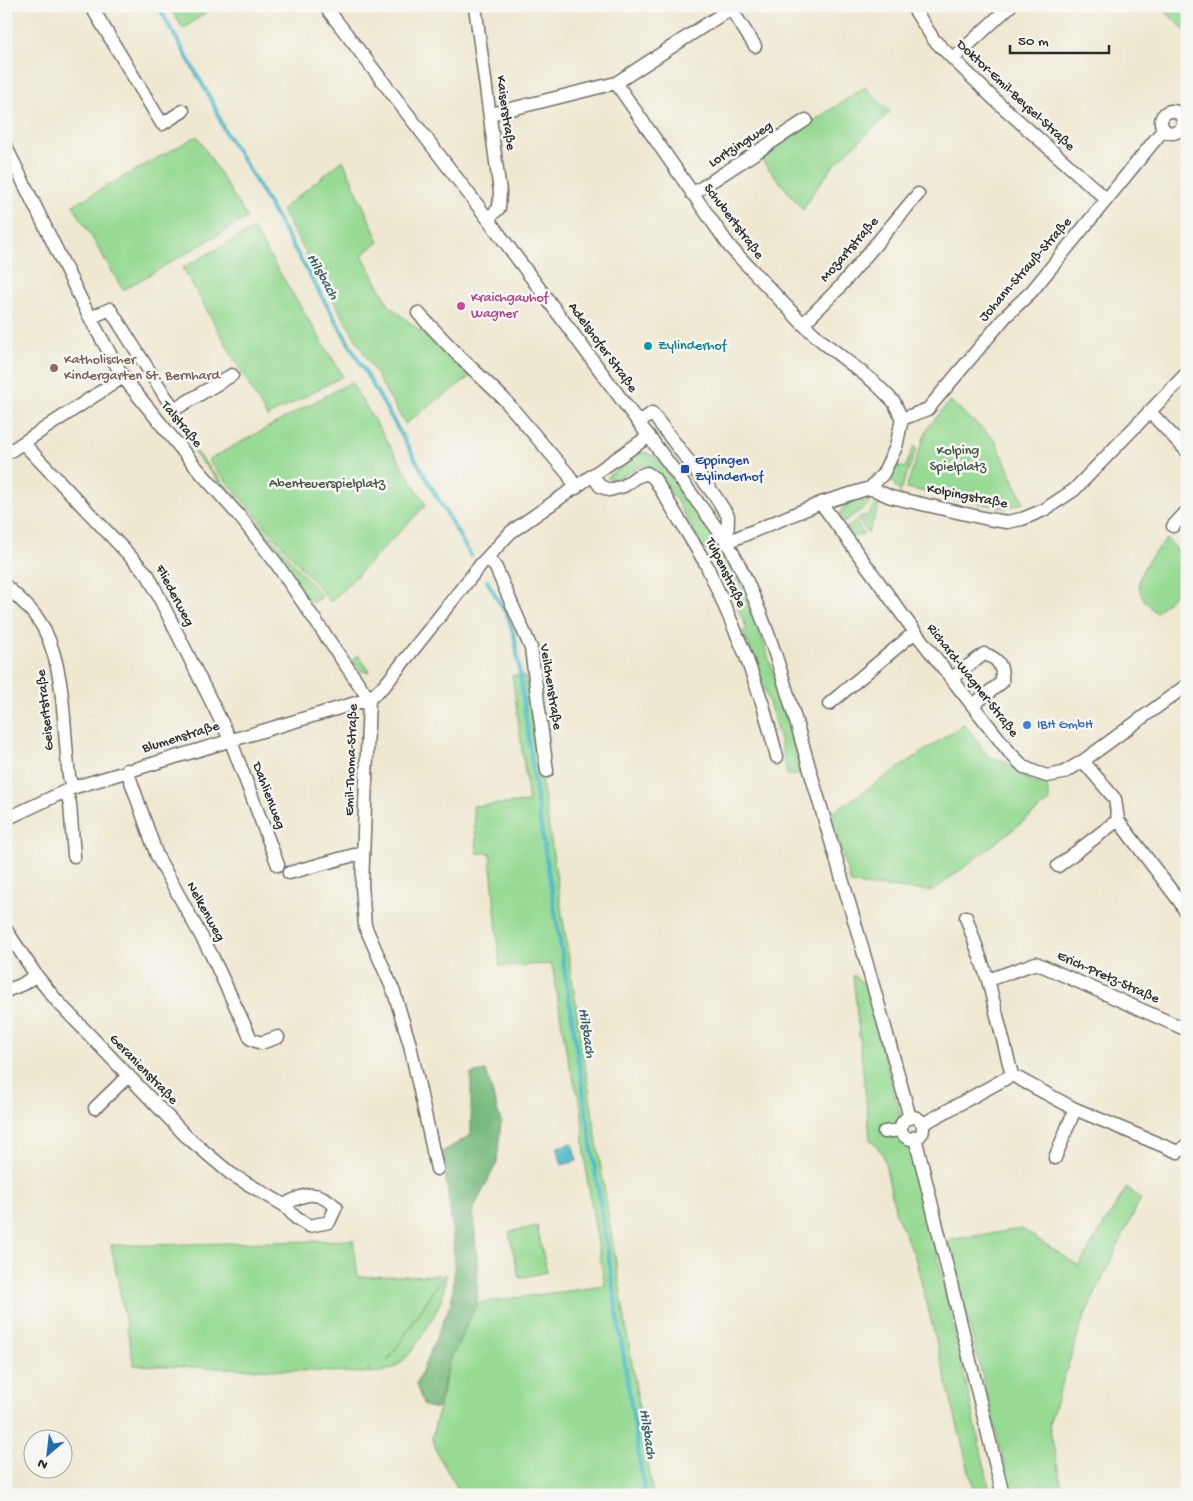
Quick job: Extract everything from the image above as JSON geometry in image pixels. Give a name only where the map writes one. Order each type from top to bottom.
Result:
[{"type":"street","points":[[90,6],[162,124],[183,111]]},
{"type":"street","name":"Adelshofer Straße","points":[[325,6],[488,219],[727,542],[752,590],[774,652],[876,992],[910,1118]]},
{"type":"street","name":"Kaiserstraße","points":[[475,6],[500,192],[499,208],[488,219]]},
{"type":"street","name":"Doktor-Emil-Beysel-Straße","points":[[912,6],[934,40],[953,59],[1106,199]]},
{"type":"street","points":[[953,59],[1010,6]]},
{"type":"street","points":[[491,114],[616,83],[730,7],[755,46]]},
{"type":"street","name":"Schubertstraße","points":[[616,83],[730,247],[803,324],[874,382],[894,402],[902,419]]},
{"type":"street","name":"Lortzingweg","points":[[692,194],[806,120]]},
{"type":"street","name":"Johann-Strauß-Straße","points":[[902,419],[928,409],[1006,316],[1032,291],[1164,130]]},
{"type":"street","name":"Talstraße","points":[[6,147],[90,318],[122,377],[241,518],[276,563],[369,699]]},
{"type":"street","name":"Mozartstraße","points":[[803,324],[839,288],[918,194]]},
{"type":"street","points":[[90,318],[110,308],[175,409]]},
{"type":"street","points":[[418,313],[504,399],[568,474],[576,488]]},
{"type":"street","name":"Kolpingstraße","points":[[870,488],[891,497],[988,519],[1007,522],[1022,518],[1044,510],[1074,490],[1187,373]]},
{"type":"street","points":[[160,423],[175,409],[232,375]]},
{"type":"street","points":[[6,454],[122,377]]},
{"type":"street","points":[[1150,412],[1187,451]]},
{"type":"street","points":[[639,423],[652,413],[715,496],[728,516],[727,542],[821,503],[870,488],[882,474],[896,447],[902,419]]},
{"type":"street","name":"Emil-Thoma-Straße","points":[[437,1169],[410,1044],[394,992],[366,926],[362,886],[369,699],[385,685],[488,557],[511,532],[649,436]]},
{"type":"street","name":"Fliederweg","points":[[23,443],[148,575],[230,739]]},
{"type":"street","name":"Tulpenstraße","points":[[593,476],[600,486],[609,490],[624,486],[636,477],[647,473],[654,478],[706,564],[719,593],[744,651],[763,705],[777,757]]},
{"type":"street","name":"Richard-Wagner-Straße","points":[[821,503],[915,632],[1010,753],[1024,767],[1047,776],[1063,773],[1184,692]]},
{"type":"street","points":[[1173,526],[1187,511]]},
{"type":"street","name":"Veilchenstraße","points":[[488,557],[496,568],[531,648],[547,771]]},
{"type":"street","name":"Geisertstraße","points":[[6,586],[31,611],[44,629],[57,662],[69,776],[74,856]]},
{"type":"street","points":[[829,704],[915,632]]},
{"type":"street","points":[[952,678],[984,654],[992,656],[1000,665],[1003,673],[1002,682],[973,705]]},
{"type":"street","name":"Blumenstraße","points":[[6,820],[69,789],[230,739],[369,699]]},
{"type":"street","name":"Dahlienweg","points":[[230,739],[278,865]]},
{"type":"street","points":[[1083,761],[1115,799],[1118,820],[1187,914]]},
{"type":"street","name":"Nelkenweg","points":[[127,770],[157,856],[211,954],[251,1039],[261,1043],[278,1037]]},
{"type":"street","points":[[1058,866],[1118,820]]},
{"type":"street","points":[[289,873],[354,855],[363,856]]},
{"type":"street","points":[[966,916],[988,980],[1012,1076],[1075,1109],[1182,1149]]},
{"type":"street","name":"Geranienstraße","points":[[6,930],[36,975],[57,1001],[186,1136],[224,1168],[284,1205]]},
{"type":"street","name":"Erich-Pretz-Straße","points":[[988,980],[1036,963],[1187,1030]]},
{"type":"street","points":[[6,991],[23,984],[36,975]]},
{"type":"street","points":[[95,1108],[128,1076]]},
{"type":"street","points":[[923,1124],[1012,1076]]},
{"type":"street","points":[[1055,1158],[1075,1109]]},
{"type":"street","points":[[910,1118],[918,1118],[923,1124],[922,1133],[915,1137],[906,1137],[901,1130],[902,1123],[910,1118]]},
{"type":"street","points":[[884,1132],[901,1130]]},
{"type":"street","points":[[915,1137],[1004,1495]]},
{"type":"green space","points":[[169,6],[215,6],[183,29]]},
{"type":"green space","points":[[1159,6],[1187,6],[1187,32]]},
{"type":"green space","points":[[865,87],[890,112],[834,165],[803,210],[759,157]]},
{"type":"green space","points":[[197,136],[247,218],[123,290],[73,205]]},
{"type":"green space","points":[[343,160],[379,242],[362,255],[389,305],[472,375],[405,424],[281,210]]},
{"type":"green space","points":[[253,229],[343,376],[267,417],[183,268]]},
{"type":"green space","name":"Abenteuerspielplatz","points":[[351,382],[426,505],[331,602],[208,460]]},
{"type":"green space","name":"Kolping Spielplatz","points":[[950,401],[995,440],[1024,503],[1004,508],[906,488],[927,429]]},
{"type":"green space","points":[[914,446],[917,448],[900,492],[892,480],[894,466],[905,468]]},
{"type":"green space","points":[[195,451],[246,509],[244,511],[194,453]]},
{"type":"green space","points":[[645,452],[657,458],[706,523],[728,558],[746,594],[762,638],[803,775],[787,775],[784,756],[763,684],[743,631],[747,629],[710,549],[704,551],[678,503],[655,471],[642,465],[612,482],[607,477],[634,455]]},
{"type":"green space","points":[[855,501],[870,501],[870,504],[842,523],[840,515],[842,509],[847,504]]},
{"type":"green space","points":[[876,505],[879,507],[868,533],[857,519],[863,515],[865,517]]},
{"type":"green space","points":[[252,515],[322,597],[311,603],[249,517]]},
{"type":"green space","points":[[855,521],[864,534],[853,537],[846,528]]},
{"type":"green space","points":[[1167,539],[1187,559],[1187,582],[1156,613],[1141,594],[1140,578],[1146,564]]},
{"type":"green space","points":[[358,655],[370,672],[362,671],[351,661]]},
{"type":"green space","points":[[512,675],[526,677],[653,1495],[462,1495],[439,1457],[432,1437],[450,1361],[477,1303],[605,1286],[587,1178],[581,1106],[567,1056],[552,964],[500,966],[490,853],[477,853],[473,806],[529,802]]},
{"type":"green space","points":[[964,724],[989,757],[1005,761],[1030,781],[1047,786],[1050,801],[933,891],[851,884],[830,814]]},
{"type":"green space","points":[[853,975],[865,985],[915,1168],[940,1267],[991,1495],[975,1495],[915,1257],[896,1214],[883,1154],[870,1139]]},
{"type":"green space","points":[[486,1071],[501,1122],[497,1162],[473,1210],[478,1273],[477,1303],[450,1361],[437,1409],[424,1406],[416,1385],[451,1303],[454,1248],[442,1152],[471,1135],[471,1074]]},
{"type":"green space","points":[[1126,1188],[1141,1198],[1083,1319],[1049,1424],[1065,1495],[1012,1495],[948,1240],[1022,1229],[1079,1266]]},
{"type":"green space","points":[[537,1226],[547,1272],[519,1278],[509,1232]]},
{"type":"green space","points":[[353,1240],[358,1277],[440,1275],[428,1299],[388,1361],[428,1300],[442,1276],[446,1274],[442,1297],[435,1314],[417,1344],[403,1361],[394,1368],[368,1373],[372,1365],[366,1373],[134,1365],[111,1245]]},
{"type":"water","points":[[572,1143],[577,1161],[562,1165],[557,1147]]},
{"type":"waterway","name":"Hilsbach","points":[[158,6],[213,103],[225,132],[247,166],[471,556]]},
{"type":"waterway","name":"Hilsbach","points":[[487,581],[508,617],[515,639],[540,821],[645,1495]]},
{"type":"place","name":"Kraichgauhof Wagner","points":[[461,306]]},
{"type":"place","name":"Zylinderhof","points":[[648,346]]},
{"type":"place","name":"Katholischer Kindergarten St. Bernhard","points":[[54,368]]},
{"type":"place","name":"Eppingen Zylinderhof","points":[[685,469]]},
{"type":"place","name":"IBH GmbH","points":[[1027,725]]}]
